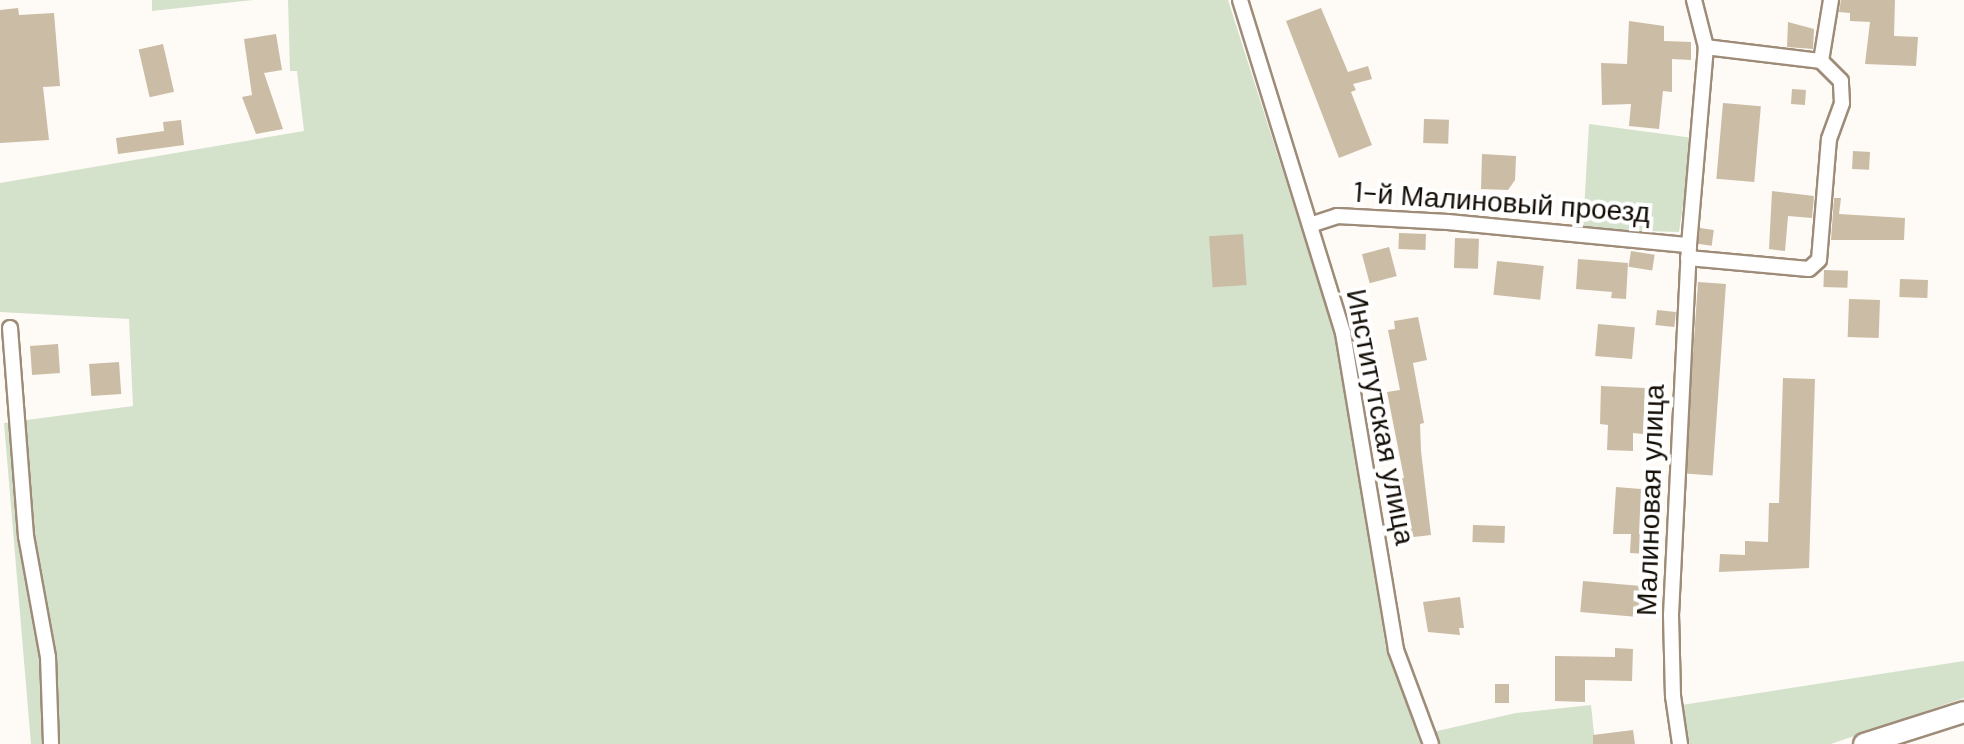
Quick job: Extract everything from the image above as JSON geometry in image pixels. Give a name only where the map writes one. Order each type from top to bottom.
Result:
[{"type":"street","name":"Малиновая улица","points":[[1680,744],[1673,696],[1671,615],[1688,251],[1706,47],[1694,0]]},
{"type":"street","points":[[1821,61],[1831,0]]},
{"type":"street","name":"Институтская улица","points":[[1241,5],[1313,224],[1343,333],[1396,650],[1431,744]]},
{"type":"street","points":[[1688,251],[1809,269],[1819,260],[1829,139],[1842,103],[1841,81],[1821,61],[1706,47]]},
{"type":"street","name":"1-й Малиновый проезд","points":[[1313,224],[1337,216],[1448,222],[1688,251]]},
{"type":"street","points":[[10,328],[26,536],[48,657],[51,744]]},
{"type":"street","points":[[1864,744],[1964,712]]},
{"type":"green space","points":[[152,0],[253,0],[152,11]]},
{"type":"green space","points":[[288,0],[1228,0],[1339,347],[1386,648],[1421,744],[31,744],[4,423],[133,406],[129,319],[0,312],[0,183],[304,131],[297,71],[290,71]]},
{"type":"green space","points":[[1589,124],[1693,138],[1679,232],[1583,229]]},
{"type":"green space","points":[[1964,661],[1964,698],[1831,744],[1688,744],[1682,705]]},
{"type":"green space","points":[[1591,705],[1595,744],[1437,744],[1433,732],[1516,713]]},
{"type":"building","points":[[1841,0],[1895,0],[1894,36],[1918,37],[1916,66],[1865,64],[1870,22],[1850,21],[1850,13],[1839,12]]},
{"type":"building","points":[[18,8],[19,15],[54,13],[60,86],[43,87],[49,140],[0,143],[0,10]]},
{"type":"building","points":[[1321,8],[1348,72],[1368,66],[1372,79],[1353,84],[1356,90],[1351,92],[1372,145],[1339,158],[1286,21]]},
{"type":"building","points":[[1629,21],[1664,26],[1664,41],[1691,42],[1691,60],[1672,59],[1672,92],[1663,91],[1659,129],[1629,126],[1631,104],[1602,105],[1601,63],[1627,64]]},
{"type":"building","points":[[1788,22],[1814,29],[1813,49],[1787,47]]},
{"type":"building","points":[[276,34],[282,70],[264,73],[283,129],[256,134],[242,97],[252,95],[244,39]]},
{"type":"building","points":[[163,44],[174,92],[150,97],[139,50]]},
{"type":"building","points":[[1792,89],[1806,90],[1805,105],[1791,104]]},
{"type":"building","points":[[1723,103],[1761,106],[1754,182],[1716,179]]},
{"type":"building","points":[[1424,119],[1449,120],[1448,144],[1423,143]]},
{"type":"building","points":[[181,120],[184,145],[118,154],[116,138],[164,131],[163,122]]},
{"type":"building","points":[[1853,151],[1870,152],[1869,170],[1852,169]]},
{"type":"building","points":[[1482,154],[1516,156],[1515,180],[1508,190],[1481,189]]},
{"type":"building","points":[[1772,191],[1814,196],[1812,218],[1788,216],[1785,251],[1769,249]]},
{"type":"building","points":[[1834,198],[1841,198],[1839,214],[1905,218],[1904,240],[1831,240]]},
{"type":"building","points":[[1700,228],[1714,230],[1712,246],[1698,244]]},
{"type":"building","points":[[1399,233],[1426,234],[1425,250],[1398,249]]},
{"type":"building","points":[[1243,234],[1247,285],[1213,287],[1209,236]]},
{"type":"building","points":[[1455,238],[1479,239],[1478,269],[1454,268]]},
{"type":"building","points":[[1389,247],[1397,276],[1370,283],[1362,254]]},
{"type":"building","points":[[1631,251],[1655,255],[1652,271],[1628,267]]},
{"type":"building","points":[[1578,259],[1628,263],[1626,299],[1611,298],[1612,292],[1576,289]]},
{"type":"building","points":[[1497,261],[1544,266],[1540,300],[1493,295]]},
{"type":"building","points":[[1824,270],[1848,271],[1847,288],[1823,287]]},
{"type":"building","points":[[1900,279],[1928,280],[1927,298],[1899,297]]},
{"type":"building","points":[[1698,282],[1726,284],[1713,475],[1685,474]]},
{"type":"building","points":[[1849,299],[1880,300],[1879,338],[1848,337]]},
{"type":"building","points":[[1657,310],[1676,312],[1674,327],[1655,325]]},
{"type":"building","points":[[1418,317],[1427,360],[1413,363],[1424,423],[1420,424],[1421,451],[1431,535],[1405,538],[1394,490],[1401,489],[1399,478],[1404,478],[1387,392],[1400,390],[1388,330],[1395,329],[1394,321]]},
{"type":"building","points":[[1598,324],[1635,327],[1632,359],[1595,356]]},
{"type":"building","points":[[58,344],[60,373],[32,375],[30,346]]},
{"type":"building","points":[[119,362],[121,394],[91,396],[89,364]]},
{"type":"building","points":[[1783,378],[1815,379],[1809,568],[1719,572],[1720,554],[1745,555],[1745,541],[1768,542],[1769,503],[1779,503]]},
{"type":"building","points":[[1601,386],[1645,388],[1643,434],[1633,433],[1633,451],[1607,450],[1608,425],[1600,424]]},
{"type":"building","points":[[1616,487],[1641,489],[1639,534],[1647,534],[1646,554],[1630,553],[1631,534],[1613,534]]},
{"type":"building","points":[[1473,525],[1505,526],[1504,543],[1472,542]]},
{"type":"building","points":[[1583,581],[1641,586],[1638,617],[1580,612]]},
{"type":"building","points":[[1460,597],[1464,628],[1459,628],[1460,635],[1428,632],[1423,602]]},
{"type":"building","points":[[1615,648],[1633,649],[1632,681],[1585,680],[1585,702],[1555,701],[1555,656],[1615,657]]},
{"type":"building","points":[[1495,684],[1509,684],[1509,703],[1495,703]]},
{"type":"building","points":[[1633,730],[1635,744],[1593,744],[1593,735]]}]
